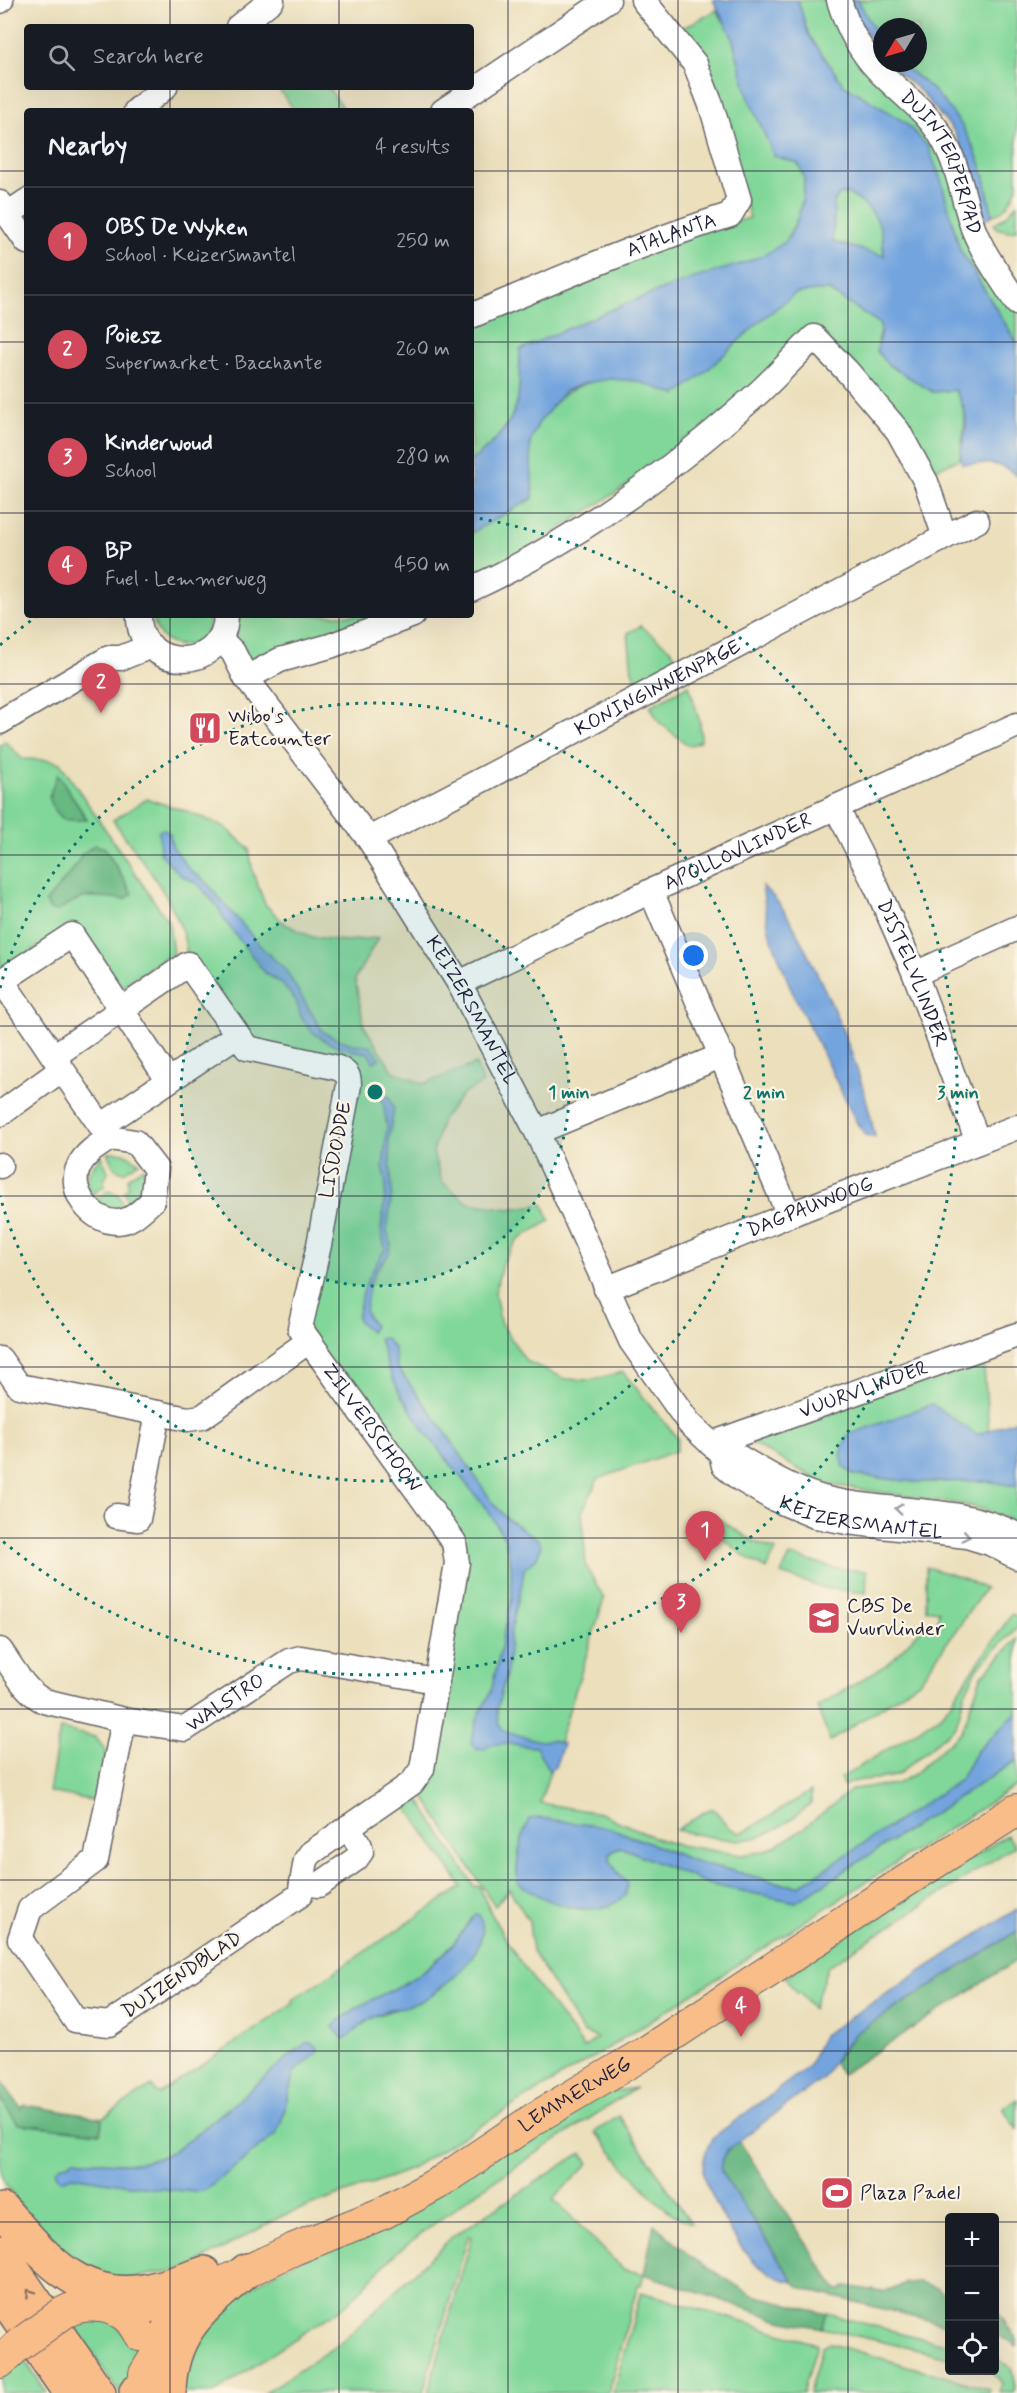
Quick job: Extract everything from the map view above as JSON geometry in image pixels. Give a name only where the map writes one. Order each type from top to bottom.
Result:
[{"type":"highway","points":[[2,2208],[41,2252],[63,2272],[72,2279],[95,2289],[117,2293],[143,2291],[204,2272]]},
{"type":"highway","points":[[2,2208],[56,2287],[71,2302],[72,2310]]},
{"type":"highway","points":[[0,2251],[99,2393]]},
{"type":"highway","points":[[144,2389],[174,2355],[189,2325],[200,2310],[247,2270]]},
{"type":"highway","points":[[0,2292],[70,2393]]},
{"type":"main road","name":"LEMMERWEG","points":[[128,2317],[166,2297],[204,2272],[279,2235],[381,2196],[403,2185],[1017,1795]]},
{"type":"main road","name":"LEMMERWEG","points":[[247,2270],[383,2213],[442,2181],[537,2117],[648,2051],[1017,1810]]},
{"type":"main road","points":[[5,2352],[72,2310],[105,2308],[128,2317],[141,2335],[146,2348],[144,2389]]},
{"type":"street","points":[[242,24],[272,0]]},
{"type":"street","points":[[474,90],[608,0]]},
{"type":"street","name":"ATALANTA","points":[[474,315],[554,280],[686,229],[730,216],[739,200],[711,105],[698,71],[677,39],[643,0]]},
{"type":"street","name":"DUINTERPERPAD","points":[[839,0],[852,35],[866,54],[878,69],[926,116],[944,141],[957,172],[974,231],[1017,303]]},
{"type":"street","points":[[140,108],[161,90]]},
{"type":"street","points":[[446,108],[473,90]]},
{"type":"street","points":[[12,206],[24,235]]},
{"type":"street","points":[[474,588],[579,530],[683,456],[757,394],[814,337],[898,430],[926,482],[945,537]]},
{"type":"street","name":"KONINGINNENPAGE","points":[[369,839],[977,521]]},
{"type":"street","points":[[0,722],[110,658],[121,658],[144,630],[160,653],[177,659],[195,658],[213,646],[224,629],[226,618]]},
{"type":"street","points":[[246,678],[280,660],[330,646],[405,618]]},
{"type":"street","name":"KEIZERSMANTEL","points":[[213,646],[232,673],[246,678],[369,839],[459,983],[537,1131],[631,1341],[652,1374],[689,1423],[716,1448],[724,1466],[771,1498],[800,1510],[847,1522],[967,1536],[990,1543],[1017,1557]]},
{"type":"street","name":"APOLLOVLINDER","points":[[459,983],[651,891],[1017,724]]},
{"type":"street","name":"DISTELVLINDER","points":[[836,807],[877,888],[915,974],[978,1142]]},
{"type":"street","points":[[651,891],[723,1055],[789,1215]]},
{"type":"street","points":[[915,974],[1017,928]]},
{"type":"street","points":[[0,1114],[57,1063],[123,1010],[188,964],[237,1035],[168,1080],[106,1132],[57,1063],[1,981],[72,935],[123,1010],[168,1080]]},
{"type":"street","name":"LISDODDE","points":[[237,1035],[247,1047],[338,1068],[349,1076],[319,1245],[300,1328],[309,1341]]},
{"type":"street","points":[[537,1131],[723,1055]]},
{"type":"street","name":"DAGPAUWOOG","points":[[606,1289],[1017,1127]]},
{"type":"street","name":"VUURVLINDER","points":[[716,1448],[1017,1335]]},
{"type":"street","points":[[0,1359],[19,1386],[188,1419],[202,1417],[309,1341]]},
{"type":"street","name":"ZILVERSCHOON","points":[[309,1341],[454,1542],[457,1563],[436,1681]]},
{"type":"street","points":[[116,1516],[138,1519],[158,1413]]},
{"type":"street","name":"KEIZERSMANTEL","points":[[716,1448],[732,1453],[786,1484],[830,1500],[966,1517],[1017,1535]]},
{"type":"street","name":"WALSTRO","points":[[0,1650],[34,1697],[124,1719],[184,1729],[289,1661],[301,1659],[436,1681]]},
{"type":"street","name":"DUIZENDBLAD","points":[[124,1719],[96,1860],[30,1909],[20,1939],[75,2020],[109,2024],[300,1895],[306,1860],[310,1853],[412,1783],[422,1769],[436,1681]]},
{"type":"green space","points":[[798,0],[835,0],[873,50],[873,72],[889,72],[924,118],[1017,310],[1017,343],[960,250],[951,222],[906,123],[843,85],[808,34]]},
{"type":"green space","points":[[858,0],[1017,0],[1017,187],[1011,201],[1002,211],[993,215],[979,161],[962,128],[940,99],[910,72],[927,72],[927,18],[873,18],[873,28]]},
{"type":"green space","points":[[717,10],[731,34],[749,99],[774,156],[798,163],[804,177],[803,197],[798,217],[785,242],[767,254],[521,349],[518,400],[510,420],[504,430],[474,458],[474,323],[709,228],[750,218],[718,106],[677,31]]},
{"type":"green space","points":[[279,90],[330,90],[343,108],[293,108]]},
{"type":"green space","points":[[847,193],[872,211],[879,225],[884,256],[833,242],[834,202],[839,195]]},
{"type":"green space","points":[[1017,204],[1017,230],[1008,231],[996,228],[994,224],[1005,217]]},
{"type":"green space","points":[[828,290],[879,323],[881,330],[878,340],[887,364],[933,392],[955,390],[965,418],[960,459],[926,473],[827,344],[707,434],[474,584],[474,531],[533,498],[529,463],[530,442],[545,411],[557,400],[586,384],[619,379],[646,383],[676,395],[703,374],[761,320],[796,293]]},
{"type":"green space","points":[[154,618],[210,618],[201,638],[192,644],[182,646],[163,638],[156,628]]},
{"type":"green space","points":[[233,618],[393,618],[252,663],[230,638]]},
{"type":"green space","points":[[641,626],[670,649],[682,665],[640,689],[632,671],[628,633]]},
{"type":"green space","points":[[689,685],[700,723],[701,741],[689,746],[659,722],[650,706]]},
{"type":"green space","points":[[5,741],[22,759],[60,763],[169,923],[173,966],[166,957],[146,970],[153,980],[147,984],[140,974],[121,988],[67,928],[0,972],[0,745]],"holes":[[[58,775],[87,819],[87,820],[49,797]],[[82,854],[116,865],[132,894],[125,899],[103,895],[46,902],[75,867]]]},
{"type":"green space","points":[[58,774],[87,820],[64,820],[51,804],[50,794]]},
{"type":"green space","points":[[147,799],[186,811],[225,827],[249,849],[253,873],[265,904],[285,924],[312,937],[345,941],[378,938],[355,979],[364,1026],[393,1071],[423,1084],[476,1064],[483,1083],[462,1095],[442,1120],[433,1153],[442,1182],[468,1203],[509,1209],[543,1204],[550,1221],[518,1239],[502,1264],[495,1292],[500,1322],[526,1361],[566,1379],[591,1380],[623,1372],[678,1439],[676,1451],[598,1479],[582,1512],[586,1566],[604,1599],[540,1803],[600,1813],[658,1839],[678,1845],[741,1855],[762,1852],[797,1833],[853,1789],[897,1784],[914,1774],[962,1731],[981,1677],[1017,1639],[1017,1712],[976,1752],[960,1780],[799,1886],[787,1885],[694,1861],[610,1828],[529,1819],[520,1850],[517,1882],[626,1884],[610,1862],[610,1853],[621,1847],[708,1884],[796,1902],[1017,1760],[1017,1785],[605,2050],[404,2172],[282,2216],[188,2268],[98,2284],[32,2222],[0,2176],[0,2099],[18,2123],[101,2133],[102,2118],[152,2086],[159,2094],[294,2003],[292,2000],[462,1887],[404,1803],[419,1800],[474,1886],[480,1887],[488,1908],[512,1949],[584,2048],[597,2038],[583,2032],[532,1951],[529,1921],[509,1889],[495,1906],[418,1788],[461,1574],[306,1327],[357,1066],[249,1045],[187,956],[178,919],[169,902],[159,884],[113,820]],"holes":[[[475,1915],[479,1915],[481,1923],[479,1938],[465,1965],[451,1980],[434,1992],[395,2010],[333,2027],[358,2007],[405,1983],[426,1969],[452,1944]],[[306,2043],[317,2053],[294,2072],[281,2122],[196,2192],[150,2188],[72,2176],[62,2165],[69,2164],[74,2159],[113,2163],[143,2162],[168,2154],[197,2134]]]},
{"type":"green space","points":[[95,845],[105,848],[132,894],[125,899],[83,898],[58,911],[50,910],[46,902],[75,867],[82,854]]},
{"type":"green space","points":[[107,1153],[124,1153],[139,1162],[124,1172],[115,1169]]},
{"type":"green space","points":[[101,1156],[108,1172],[104,1181],[105,1186],[89,1196],[89,1174]]},
{"type":"green space","points":[[143,1168],[146,1180],[144,1189],[140,1199],[132,1208],[124,1192],[128,1188],[128,1178]]},
{"type":"green space","points":[[108,1191],[118,1194],[126,1211],[117,1213],[93,1202]]},
{"type":"green space","points":[[983,1356],[989,1431],[854,1475],[915,1482],[986,1481],[1017,1486],[1017,1523],[966,1505],[825,1484],[746,1440]]},
{"type":"green space","points":[[720,1520],[753,1541],[776,1550],[766,1569],[744,1556],[710,1527]]},
{"type":"green space","points":[[790,1556],[835,1568],[867,1571],[866,1593],[823,1588],[781,1574]]},
{"type":"green space","points":[[926,1567],[966,1579],[985,1589],[919,1682],[830,1741],[817,1707],[889,1663],[926,1624],[937,1625],[939,1611],[926,1609]]},
{"type":"green space","points":[[1012,1614],[1017,1617],[1017,1627],[978,1668],[965,1693],[956,1726],[899,1774],[857,1781],[843,1786],[841,1778],[944,1712]]},
{"type":"green space","points":[[60,1729],[95,1737],[106,1751],[96,1801],[49,1792]]},
{"type":"green space","points":[[811,1791],[811,1804],[792,1819],[762,1836],[734,1840],[676,1830],[709,1809],[714,1809],[729,1828],[739,1833],[744,1832]]},
{"type":"green space","points":[[1007,1835],[1015,1846],[828,1966],[813,2009],[800,1993],[797,1994],[785,1977],[961,1859],[965,1862]]},
{"type":"green space","points":[[1017,1931],[1017,1960],[842,2074],[833,2062],[856,2033]]},
{"type":"green space","points":[[0,2079],[21,2108],[25,2105],[102,2118],[101,2133],[18,2124],[0,2099]]},
{"type":"green space","points":[[636,2088],[471,2196],[397,2252],[347,2304],[214,2393],[176,2393],[213,2308],[592,2095]]},
{"type":"green space","points":[[1017,2099],[1017,2130],[1003,2108]]},
{"type":"green space","points":[[619,2116],[691,2223],[679,2218],[653,2197],[595,2132]]},
{"type":"green space","points":[[736,2136],[836,2289],[840,2290],[846,2286],[883,2292],[906,2283],[919,2282],[937,2288],[945,2295],[945,2324],[800,2287],[794,2282],[721,2172],[721,2163]]},
{"type":"green space","points":[[581,2153],[589,2163],[553,2199],[623,2269],[644,2274],[641,2285],[638,2285],[608,2393],[428,2393],[472,2237],[468,2236],[423,2393],[265,2393],[343,2341],[453,2236]]},
{"type":"green space","points":[[654,2224],[691,2257],[750,2294],[827,2314],[822,2328],[780,2320],[644,2274]]},
{"type":"green space","points":[[641,2292],[817,2344],[803,2393],[613,2393]]},
{"type":"green space","points":[[103,2313],[135,2345],[136,2358],[133,2370],[119,2392],[69,2320]]},
{"type":"green space","points":[[827,2314],[945,2344],[945,2356],[822,2328]]},
{"type":"green space","points":[[999,2314],[1017,2340],[1017,2346],[999,2337]]},
{"type":"green space","points":[[828,2343],[989,2389],[988,2393],[809,2393],[822,2346]]},
{"type":"green space","points":[[21,2355],[47,2393],[0,2393],[3,2373]]},
{"type":"green space","points":[[999,2360],[1011,2368],[1015,2387],[1013,2393],[999,2393],[1002,2383],[995,2375],[999,2375]]},
{"type":"water","points":[[713,0],[798,0],[808,34],[843,84],[906,123],[928,147],[941,180],[960,250],[1017,343],[1017,476],[998,465],[962,464],[961,450],[966,417],[955,390],[933,392],[887,364],[877,351],[881,330],[879,323],[828,290],[796,293],[761,320],[703,374],[676,395],[637,381],[610,379],[585,383],[565,391],[538,424],[530,443],[533,498],[474,531],[474,458],[504,430],[510,420],[518,400],[520,350],[646,296],[762,256],[788,238],[796,223],[801,205],[803,176],[798,163],[774,156],[749,99],[731,34]],"holes":[[[847,193],[865,205],[880,226],[884,256],[833,242],[834,202],[839,195]]]},
{"type":"water","points":[[850,0],[858,0],[873,28],[873,43],[855,15]]},
{"type":"water","points":[[898,72],[911,72],[923,81],[944,102],[961,125],[975,150],[985,178],[993,215],[985,220],[972,170],[954,131],[921,92]]},
{"type":"water","points":[[164,829],[170,834],[172,846],[190,870],[206,882],[263,949],[285,969],[323,1032],[352,1044],[370,1045],[380,1059],[373,1062],[368,1053],[329,1043],[312,1032],[301,1017],[296,1001],[282,984],[265,973],[225,921],[218,907],[198,884],[180,875],[160,853],[159,831]]},
{"type":"water","points":[[762,886],[789,918],[830,1000],[864,1090],[875,1137],[865,1135],[857,1123],[790,987],[769,931]]},
{"type":"water","points":[[382,1096],[389,1096],[394,1108],[389,1140],[392,1192],[387,1231],[391,1245],[388,1256],[377,1269],[369,1286],[365,1312],[374,1326],[370,1332],[357,1319],[367,1282],[385,1249],[381,1230],[386,1186],[383,1167],[387,1127]]},
{"type":"water","points":[[385,1338],[394,1348],[397,1367],[444,1430],[493,1503],[507,1519],[539,1540],[541,1546],[537,1557],[524,1569],[511,1630],[507,1671],[497,1709],[498,1721],[502,1730],[539,1741],[552,1740],[563,1744],[555,1767],[549,1771],[536,1747],[502,1743],[483,1750],[476,1749],[471,1743],[478,1716],[491,1692],[512,1598],[511,1566],[505,1539],[489,1512],[427,1435],[399,1392],[379,1339]]},
{"type":"water","points":[[932,1404],[977,1435],[1017,1420],[1017,1486],[986,1481],[915,1482],[854,1475],[844,1468],[841,1454],[848,1435]]},
{"type":"water","points":[[1017,1712],[1017,1760],[796,1902],[708,1884],[621,1847],[610,1853],[610,1862],[627,1884],[626,1895],[600,1908],[586,1909],[556,1903],[517,1882],[518,1858],[526,1826],[529,1819],[541,1818],[610,1828],[694,1861],[787,1885],[799,1886],[960,1780],[976,1752]]},
{"type":"water","points":[[1017,1909],[1017,1931],[856,2033],[837,2055],[823,2078],[728,2149],[721,2163],[721,2172],[794,2282],[777,2277],[762,2268],[738,2243],[705,2181],[704,2159],[712,2138],[808,2067],[823,2035]]},
{"type":"water","points":[[475,1914],[479,1915],[482,1927],[480,1940],[474,1953],[454,1977],[421,2001],[373,2017],[344,2040],[333,2027],[358,2008],[405,1983],[437,1961]]},
{"type":"water","points":[[306,2043],[313,2043],[318,2048],[317,2053],[294,2072],[281,2122],[275,2135],[207,2189],[196,2192],[150,2188],[72,2176],[61,2180],[57,2176],[55,2170],[62,2165],[69,2164],[74,2159],[133,2163],[152,2160],[168,2154],[197,2134]]},
{"type":"place","name":"Poiesz","points":[[101,713]]},
{"type":"place","name":"Wibo's Eatcounter","points":[[205,728]]},
{"type":"place","name":"OBS De Wyken","points":[[705,1561]]},
{"type":"place","name":"CBS De Vuurvlinder","points":[[824,1618]]},
{"type":"place","name":"Kinderwoud","points":[[681,1633]]},
{"type":"place","name":"BP","points":[[741,2037]]},
{"type":"place","name":"Plaza Padel","points":[[837,2193]]}]
